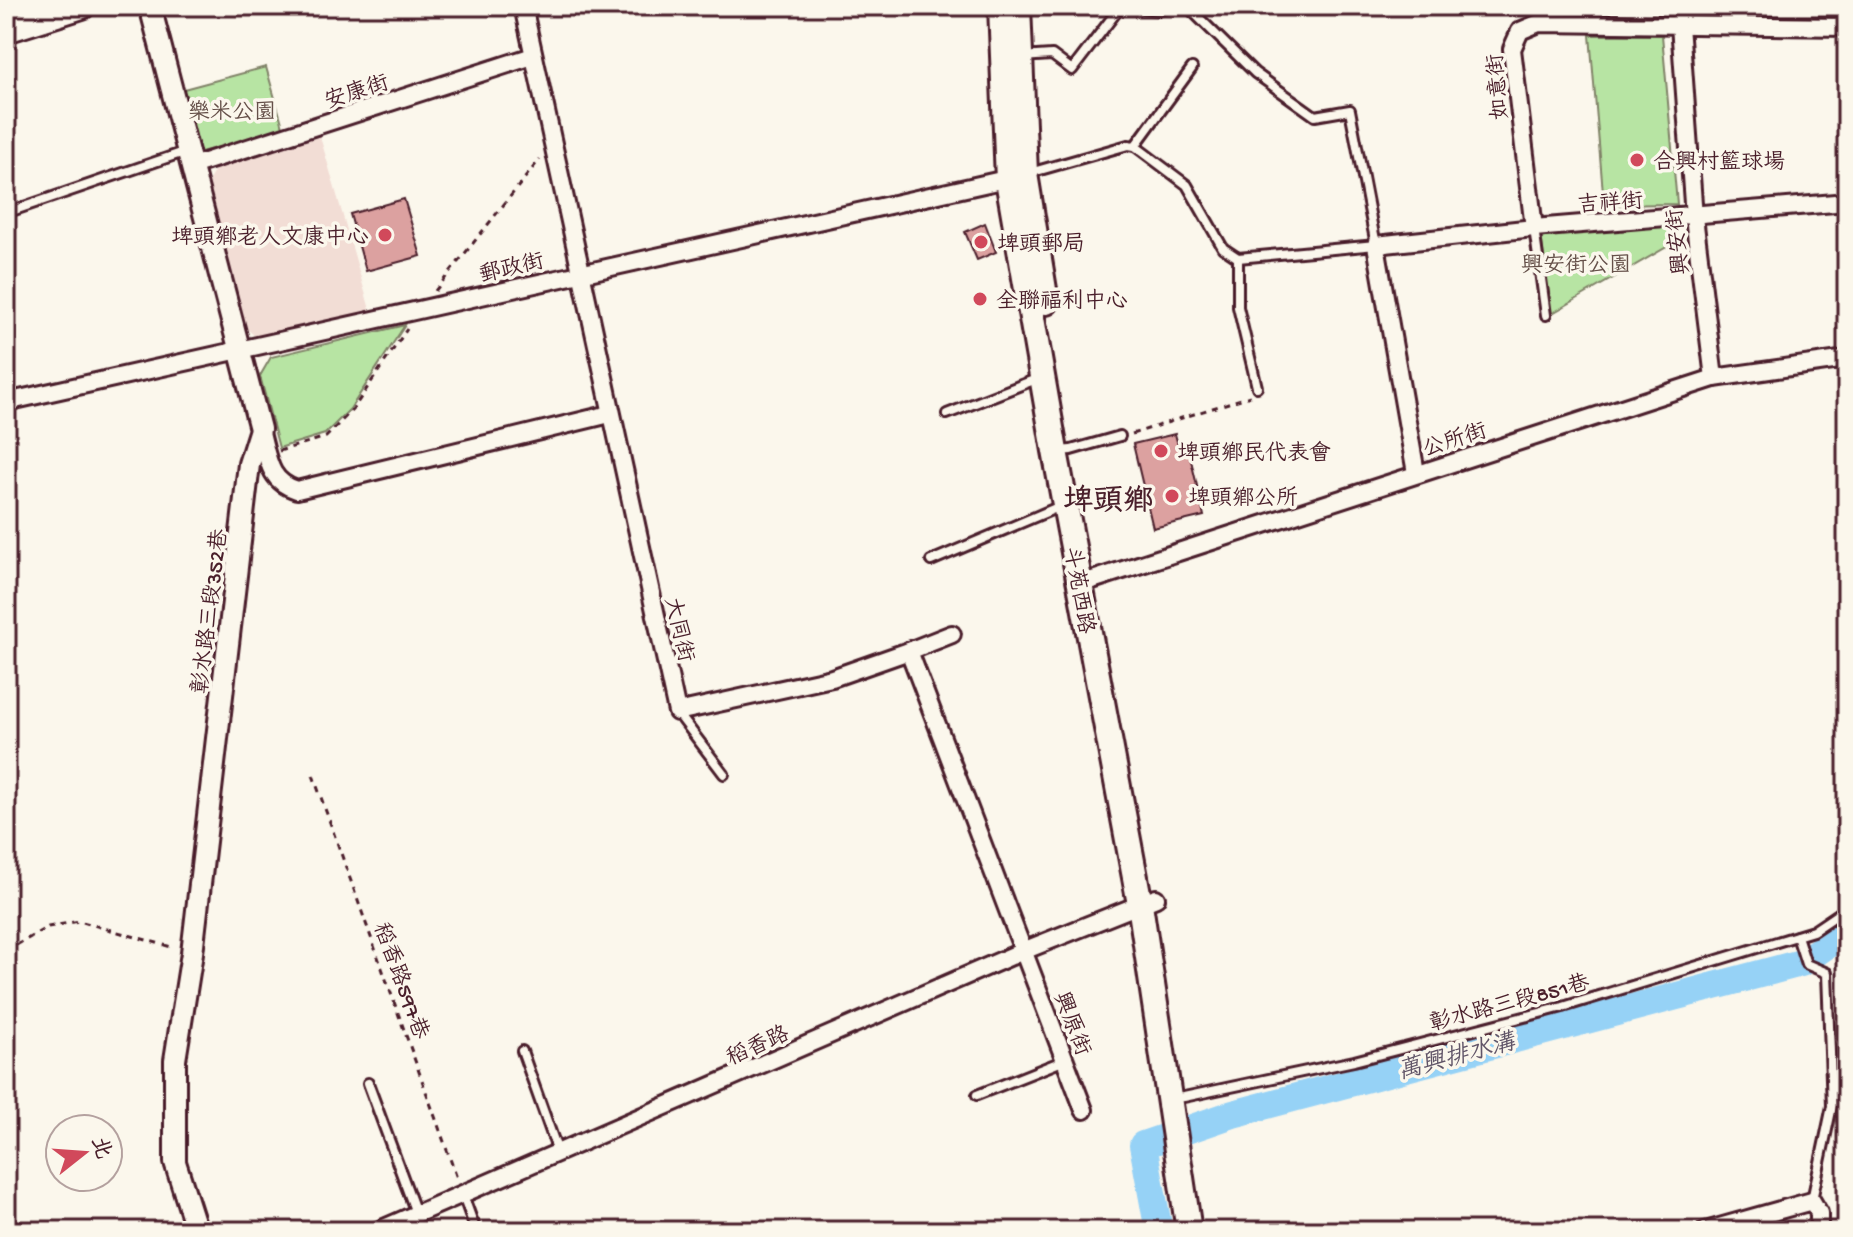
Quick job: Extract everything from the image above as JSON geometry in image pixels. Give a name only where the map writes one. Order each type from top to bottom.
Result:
[{"type":"main road","points":[[6,30],[82,6]]},
{"type":"main road","name":"斗苑西路","points":[[1001,6],[1017,177],[1042,377],[1063,451],[1066,503],[1087,582]]},
{"type":"main road","name":"斗苑西路","points":[[1018,6],[1017,177],[1063,451],[1148,901],[1179,1110]]},
{"type":"main road","points":[[1179,1110],[1189,1231]]},
{"type":"main road","points":[[1179,1110],[1205,1231]]},
{"type":"street","points":[[150,6],[238,349],[274,477],[282,486],[297,490],[610,414]]},
{"type":"street","name":"大同街","points":[[523,6],[677,712]]},
{"type":"street","name":"興安街","points":[[1681,6],[1694,217],[1714,378]]},
{"type":"street","name":"如意街","points":[[1534,228],[1512,49],[1520,31],[1539,23],[1847,27]]},
{"type":"street","name":"安康街","points":[[190,158],[533,56]]},
{"type":"street","name":"郵政街","points":[[6,402],[1017,177]]},
{"type":"street","name":"吉祥街","points":[[1376,245],[1534,228],[1847,202]]},
{"type":"street","points":[[1376,245],[1397,350],[1416,473]]},
{"type":"street","name":"公所街","points":[[1087,582],[1714,378],[1847,359]]},
{"type":"street","name":"彰水路三段352巷","points":[[197,1231],[175,1162],[175,1060],[192,953],[249,464],[260,429]]},
{"type":"street","points":[[677,712],[832,678],[952,634]]},
{"type":"street","points":[[909,651],[1023,951]]},
{"type":"street","name":"稻香路","points":[[377,1231],[1023,951],[1148,901]]},
{"type":"street","name":"興原街","points":[[1023,951],[1084,1110]]},
{"type":"street","points":[[1705,1231],[1812,1201],[1819,1213],[1819,1231]]},
{"type":"lane","points":[[1020,57],[1052,55],[1072,70],[1121,6],[1159,10],[1176,6]]},
{"type":"lane","points":[[1017,177],[1128,145],[1135,146],[1187,185],[1223,248],[1238,258],[1376,245],[1350,110],[1315,116],[1255,73],[1192,8]]},
{"type":"lane","points":[[1135,146],[1192,68]]},
{"type":"lane","points":[[6,213],[190,158]]},
{"type":"lane","points":[[1534,228],[1546,315]]},
{"type":"lane","points":[[1238,258],[1238,307],[1257,387]]},
{"type":"lane","points":[[947,414],[1042,377]]},
{"type":"lane","points":[[1063,451],[1120,436]]},
{"type":"lane","points":[[931,561],[1066,503]]},
{"type":"lane","points":[[677,712],[724,774]]},
{"type":"lane","name":"彰水路三段851巷","points":[[1179,1110],[1548,1011],[1797,936],[1813,931],[1847,908]]},
{"type":"lane","points":[[1797,936],[1806,964],[1827,973],[1832,1106],[1812,1201]]},
{"type":"lane","points":[[522,1051],[559,1154]]},
{"type":"lane","points":[[977,1095],[1065,1060]]},
{"type":"lane","points":[[368,1083],[417,1215]]},
{"type":"lane","points":[[463,1195],[476,1231]]},
{"type":"path","points":[[1120,436],[1248,399],[1257,387]]},
{"type":"path","name":"稻香路597巷","points":[[313,775],[463,1195]]},
{"type":"path","points":[[6,951],[48,927],[79,921],[192,953]]},
{"type":"shaded area","points":[[319,133],[371,313],[261,341],[247,329],[205,187],[219,163]]},
{"type":"green space","name":"合興村籃球場","points":[[1590,35],[1662,35],[1677,204],[1604,205]]},
{"type":"green space","name":"樂米公園","points":[[266,67],[284,130],[197,153],[180,90]]},
{"type":"green space","name":"興安街公園","points":[[1675,223],[1677,241],[1551,314],[1541,235]]},
{"type":"green space","points":[[405,325],[350,409],[325,434],[279,448],[260,376],[271,357]]},
{"type":"building","name":"埤頭鄉老人文康中心","points":[[404,199],[421,256],[366,271],[350,214]]},
{"type":"building","name":"埤頭郵局","points":[[985,223],[996,252],[977,260],[965,232]]},
{"type":"building","name":"埤頭鄉公所","points":[[1175,434],[1178,445],[1187,443],[1204,516],[1153,528],[1133,444]]},
{"type":"waterway","name":"萬興排水溝","points":[[1159,1231],[1143,1145],[1233,1114],[1801,963],[1847,931]]},
{"type":"place","name":"合興村籃球場","points":[[1637,160]]},
{"type":"place","name":"埤頭鄉老人文康中心","points":[[385,235]]},
{"type":"place","name":"埤頭郵局","points":[[981,242]]},
{"type":"place","name":"全聯福利中心","points":[[980,299]]},
{"type":"place","name":"埤頭鄉民代表會","points":[[1161,451]]},
{"type":"place","name":"埤頭鄉公所","points":[[1172,496]]},
{"type":"district","name":"埤頭鄉","points":[[1108,499]]}]
